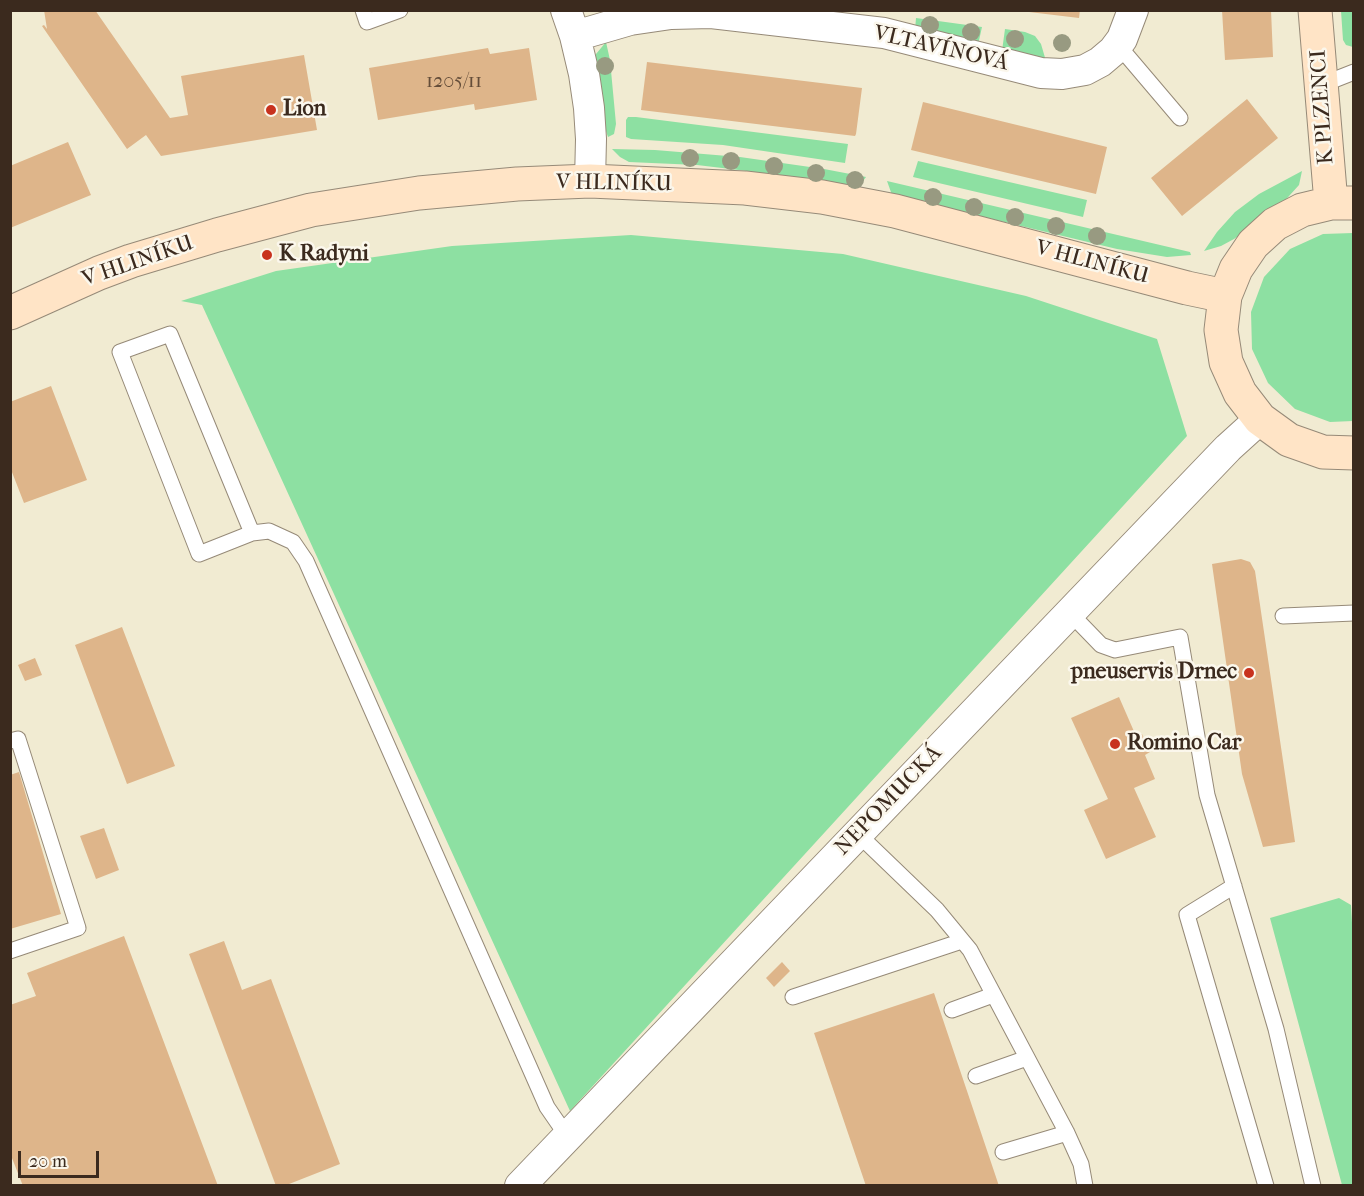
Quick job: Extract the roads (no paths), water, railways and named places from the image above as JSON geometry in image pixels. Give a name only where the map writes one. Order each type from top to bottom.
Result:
[{"type":"main road","name":"K PLZENCI","points":[[1315,10],[1321,86],[1342,203]]},
{"type":"main road","name":"V HLINÍKU","points":[[10,313],[131,261],[311,210],[419,193],[517,184],[590,182],[745,188],[843,201],[895,211],[1225,296]]},
{"type":"main road","points":[[1342,203],[1302,210],[1275,224],[1253,244],[1236,269],[1225,296],[1221,330],[1226,362],[1240,393],[1260,419],[1289,440],[1323,452],[1353,453]]},
{"type":"street","name":"VLTAVÍNOVÁ","points":[[570,23],[630,20],[671,14],[711,13],[742,16],[884,33],[1041,73],[1062,74],[1085,70],[1100,62],[1113,51],[1122,39],[1133,10]]},
{"type":"street","points":[[570,23],[584,74],[589,108],[590,182]]},
{"type":"street","name":"NEPOMUCKÁ","points":[[519,1185],[1228,448],[1260,419]]},
{"type":"lane","points":[[363,10],[367,22],[400,10]]},
{"type":"lane","points":[[1118,45],[1180,118]]},
{"type":"lane","points":[[1321,86],[1353,72]]},
{"type":"lane","points":[[252,533],[170,334],[120,352],[200,554],[252,533],[269,531],[293,542],[306,561],[548,1107],[567,1136]]},
{"type":"lane","points":[[1070,613],[1101,645],[1115,650],[1180,637],[1207,795],[1276,1029],[1313,1185]]},
{"type":"lane","points":[[1283,616],[1353,613]]},
{"type":"lane","points":[[10,741],[18,738],[78,928],[10,951]]},
{"type":"lane","points":[[858,834],[937,910],[970,950],[1066,1133],[1081,1164],[1085,1185]]},
{"type":"lane","points":[[1234,886],[1187,915],[1266,1185]]},
{"type":"lane","points":[[793,997],[962,941]]},
{"type":"lane","points":[[952,1010],[993,994]]},
{"type":"lane","points":[[976,1076],[1027,1058]]},
{"type":"lane","points":[[1003,1152],[1066,1133]]},
{"type":"place","name":"Lion","points":[[271,110]]},
{"type":"place","name":"K Radyni","points":[[267,255]]},
{"type":"place","name":"pneuservis Drnec","points":[[1249,673]]},
{"type":"place","name":"Romino Car","points":[[1115,744]]}]
